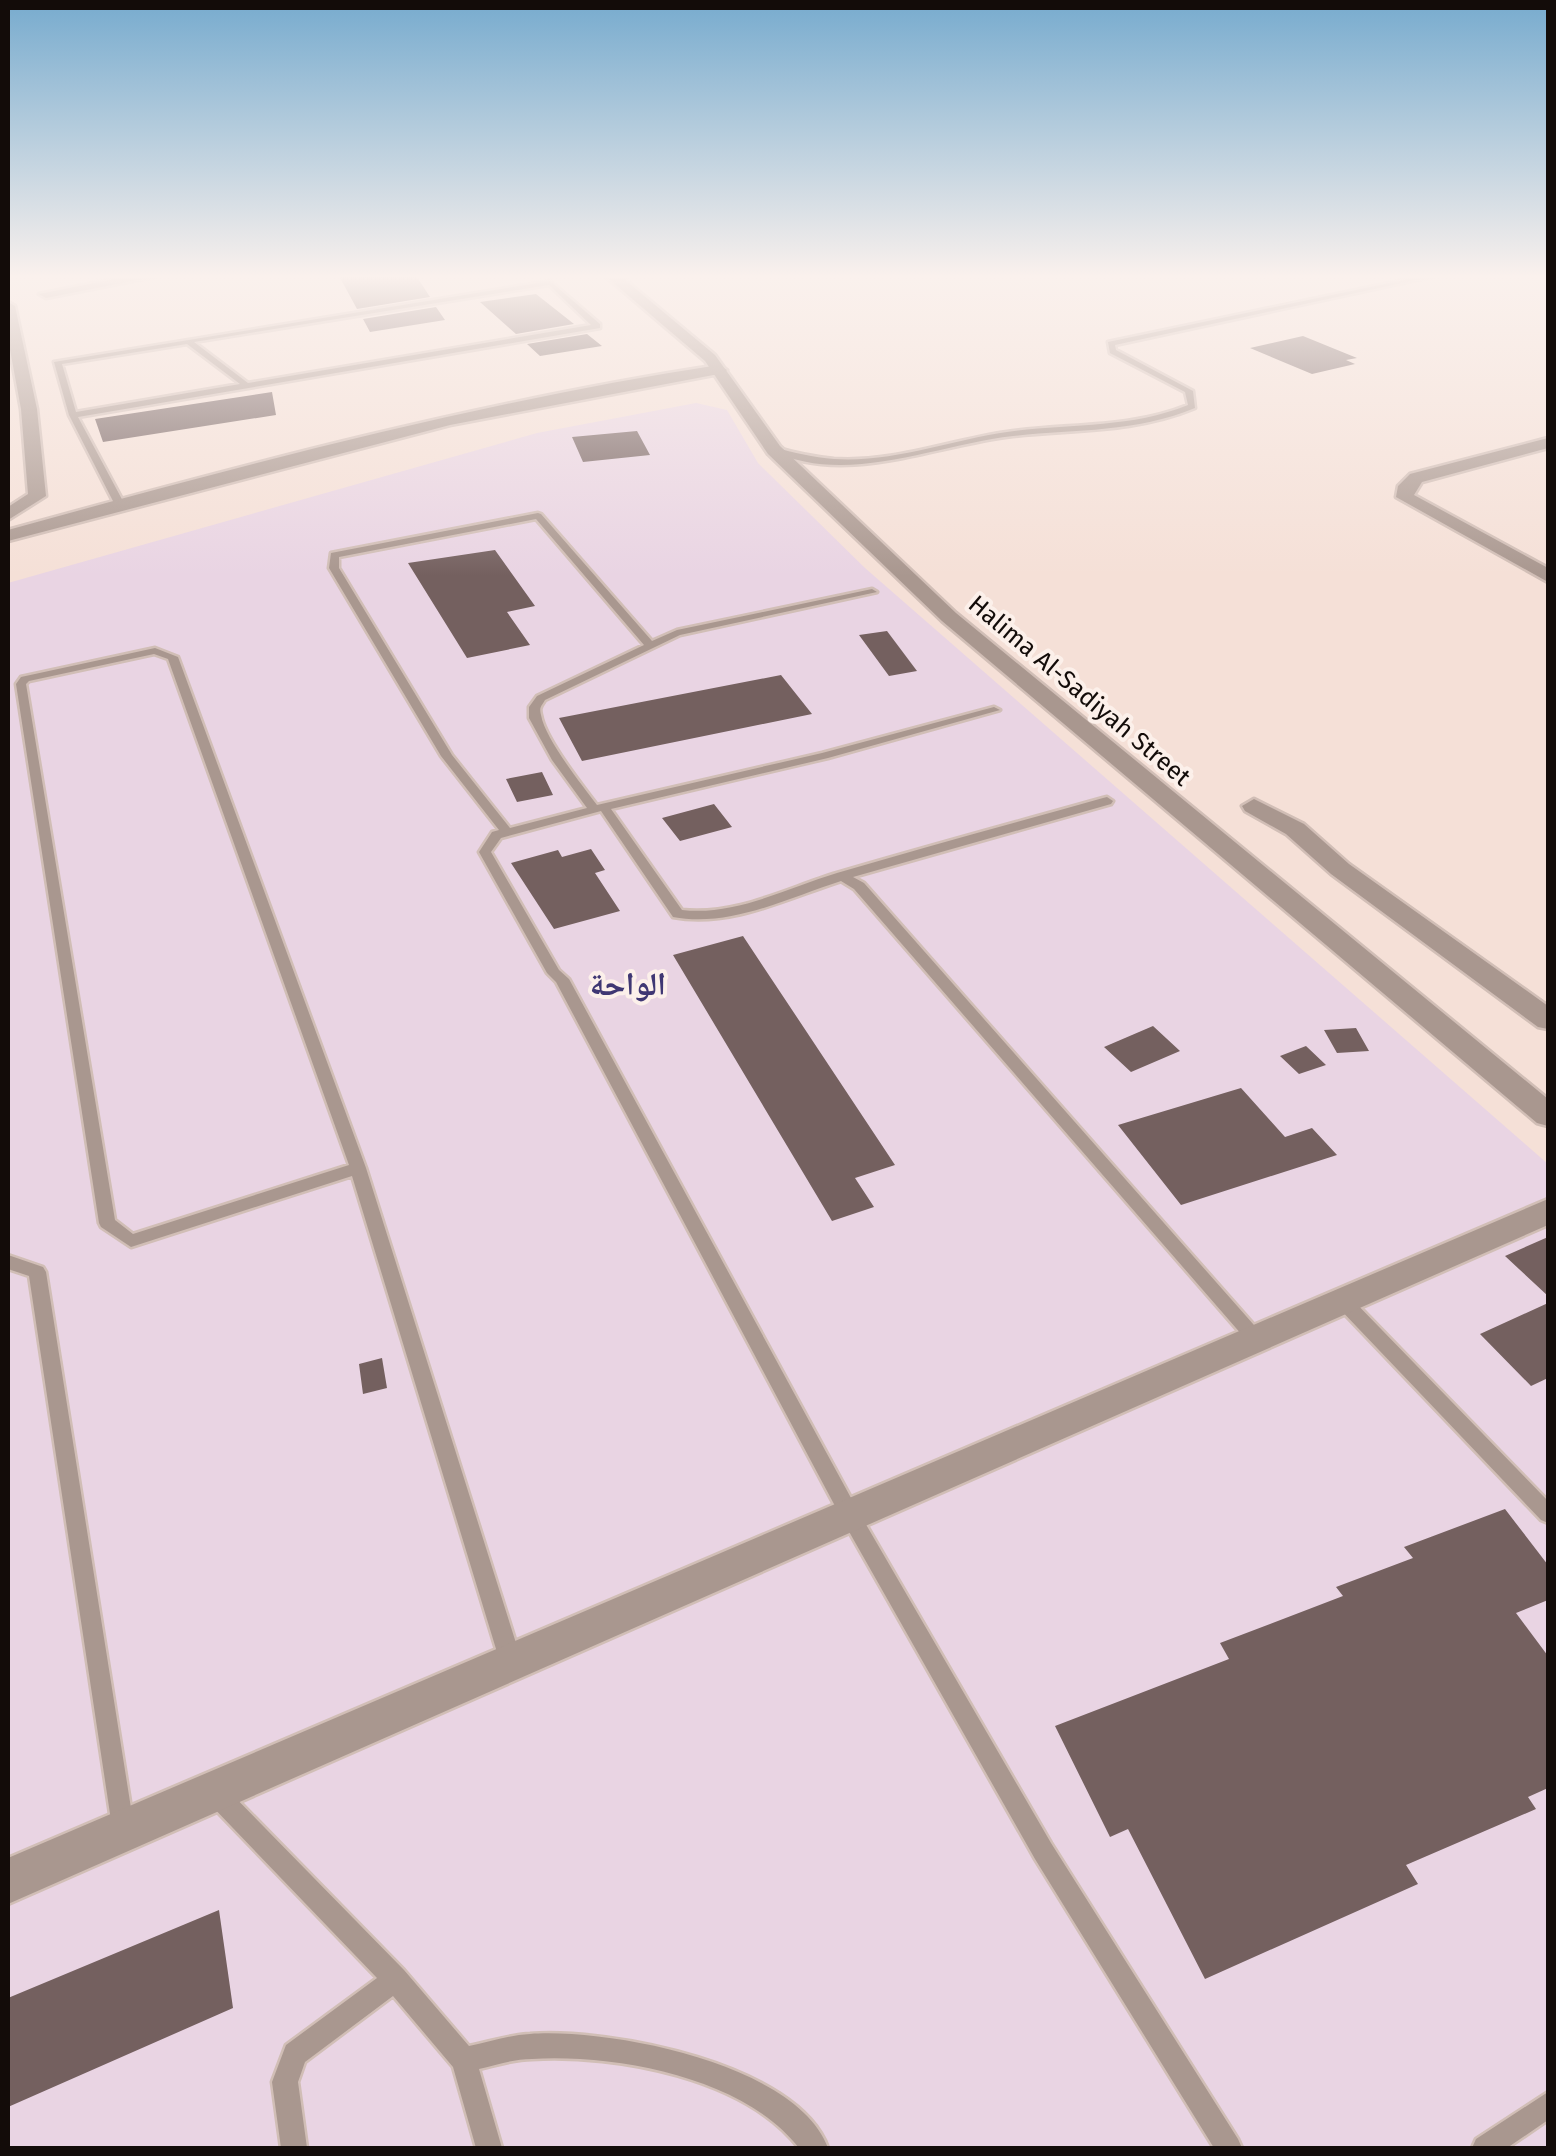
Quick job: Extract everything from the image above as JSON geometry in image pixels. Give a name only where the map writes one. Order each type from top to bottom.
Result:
[{"type":"street","points":[[8,515],[36,496],[21,375]]},
{"type":"street","points":[[8,536],[462,417],[557,396],[691,375]]},
{"type":"street","name":"Halima Al-Sadiyah Street","points":[[723,375],[774,450],[949,618],[1548,1115]]},
{"type":"street","points":[[8,419],[29,415]]},
{"type":"street","points":[[1548,443],[1416,478],[1407,486],[1405,497],[1548,576]]},
{"type":"street","points":[[1254,806],[1295,829],[1340,869],[1548,1020]]},
{"type":"street","points":[[8,1882],[1548,1210]]},
{"type":"lane","points":[[62,375],[73,415],[120,505]]},
{"type":"lane","points":[[232,375],[248,387]]},
{"type":"lane","points":[[73,415],[319,375]]},
{"type":"lane","points":[[774,450],[829,463],[893,460],[1006,434],[1120,426],[1192,406],[1189,391],[1158,375]]},
{"type":"lane","points":[[507,832],[426,724],[334,568],[334,555],[538,516],[650,645]]},
{"type":"lane","points":[[872,592],[712,624],[650,645],[573,680],[541,698],[535,707],[536,718],[558,760],[678,914],[709,916],[1107,801]]},
{"type":"lane","points":[[358,1168],[131,1240],[120,1238],[106,1223],[20,684],[25,679],[155,651],[173,656],[358,1168],[511,1662]]},
{"type":"lane","points":[[994,710],[507,832],[492,838],[486,852],[554,973],[562,979],[850,1515],[1043,1851],[1229,2148]]},
{"type":"lane","points":[[842,876],[859,886],[1255,1338]]},
{"type":"lane","points":[[8,1262],[26,1264],[37,1272],[124,1830]]},
{"type":"lane","points":[[1342,1300],[1548,1514]]},
{"type":"lane","points":[[213,1792],[395,1978],[464,2060],[488,2148]]},
{"type":"lane","points":[[294,2148],[284,2096],[296,2054],[395,1978]]},
{"type":"lane","points":[[464,2060],[530,2046],[605,2050],[696,2069],[758,2094],[815,2148]]},
{"type":"lane","points":[[1485,2148],[1548,2105]]},
{"type":"shaded area","points":[[696,403],[727,410],[758,463],[865,568],[1548,1164],[1548,2148],[8,2148],[8,583],[537,433]]},
{"type":"building","points":[[272,392],[276,415],[103,442],[95,419]]},
{"type":"building","points":[[637,431],[650,455],[583,462],[572,437]]},
{"type":"building","points":[[495,550],[535,606],[507,612],[530,645],[467,658],[408,563]]},
{"type":"building","points":[[887,631],[917,671],[889,676],[859,635]]},
{"type":"building","points":[[781,675],[812,714],[582,761],[559,718]]},
{"type":"building","points":[[542,772],[553,795],[517,802],[506,779]]},
{"type":"building","points":[[714,804],[732,827],[680,841],[662,818]]},
{"type":"building","points":[[591,849],[605,870],[595,873],[620,911],[554,929],[511,863],[558,850],[562,857]]},
{"type":"building","points":[[743,936],[895,1165],[855,1178],[874,1207],[832,1221],[673,955]]},
{"type":"building","points":[[1153,1026],[1180,1051],[1131,1072],[1104,1047]]},
{"type":"building","points":[[1356,1028],[1369,1051],[1337,1053],[1324,1030]]},
{"type":"building","points":[[1306,1046],[1326,1065],[1299,1074],[1280,1056]]},
{"type":"building","points":[[1241,1088],[1285,1137],[1312,1128],[1337,1155],[1181,1205],[1118,1125]]},
{"type":"building","points":[[1548,1237],[1548,1296],[1505,1256]]},
{"type":"building","points":[[1548,1303],[1548,1378],[1531,1386],[1480,1334]]},
{"type":"building","points":[[382,1358],[387,1388],[363,1394],[359,1364]]},
{"type":"building","points":[[1505,1509],[1548,1565],[1548,1600],[1516,1613],[1548,1656],[1548,1788],[1528,1797],[1536,1809],[1406,1865],[1418,1884],[1205,1979],[1128,1829],[1110,1837],[1055,1726],[1229,1659],[1220,1643],[1343,1596],[1336,1587],[1413,1558],[1404,1547]]},
{"type":"building","points":[[219,1910],[233,2008],[8,2107],[8,1998]]},
{"type":"district","name":"الواحة","points":[[628,984]]}]
